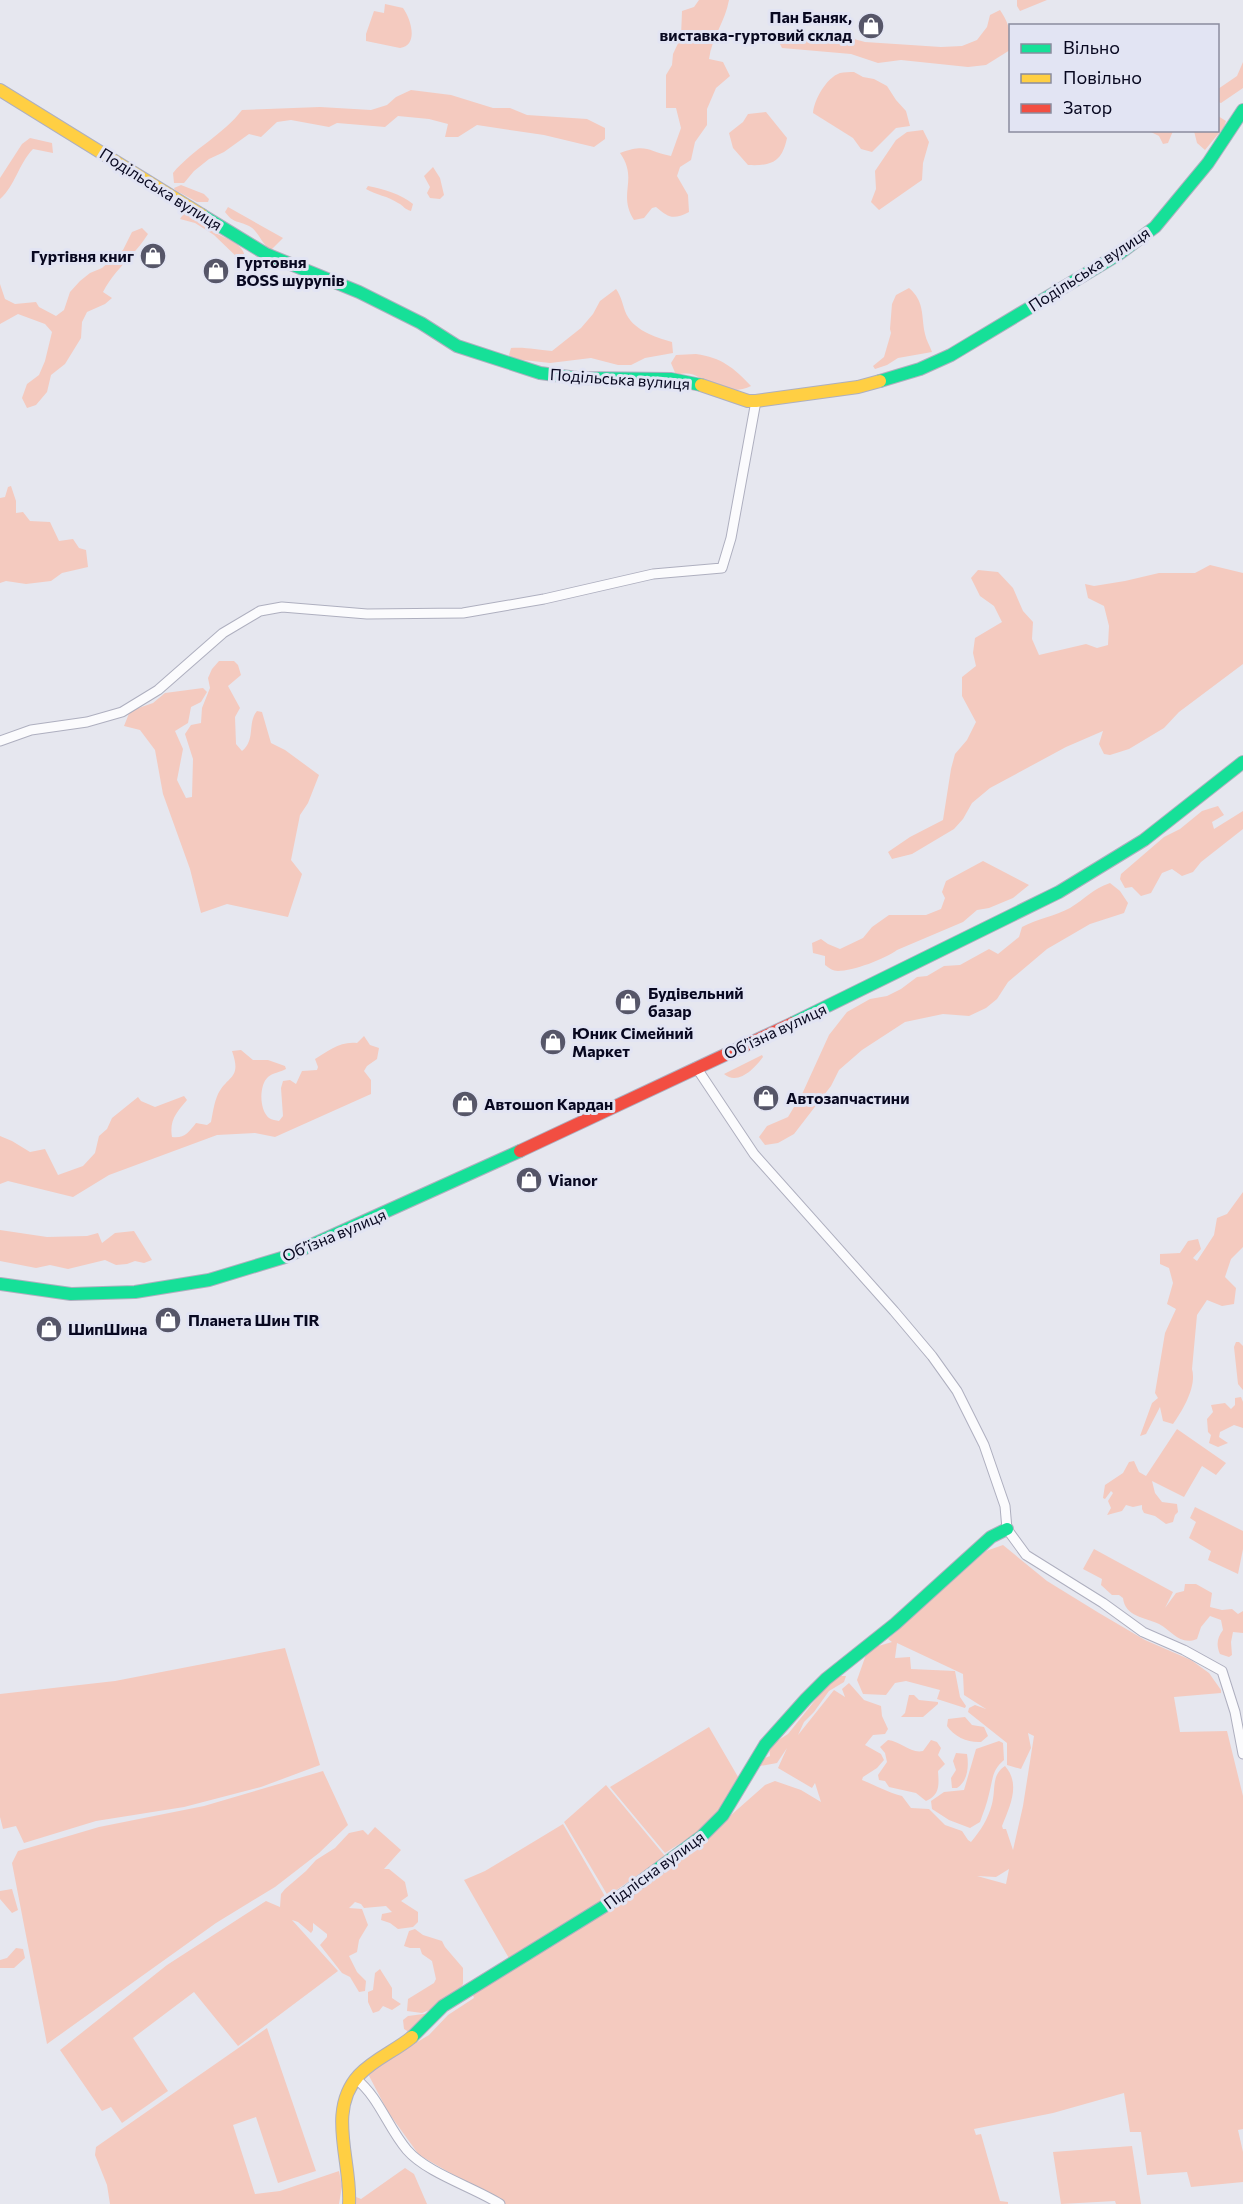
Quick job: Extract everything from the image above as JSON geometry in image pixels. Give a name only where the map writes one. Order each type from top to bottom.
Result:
[{"type":"main road","name":"Подільська вулиця","points":[[0,90],[266,255],[359,292],[421,323],[457,346],[540,373],[577,378],[671,379],[706,386],[756,401],[858,387],[884,381],[930,364],[965,347],[1119,254],[1155,227],[1208,163],[1243,110]]},
{"type":"main road","name":"Обʼїзна вулиця","points":[[0,1284],[49,1293],[118,1294],[166,1288],[241,1271],[285,1257],[422,1196],[859,993],[1059,892],[1144,840],[1243,762]]},
{"type":"main road","name":"Підлісна вулиця","points":[[349,2204],[350,2178],[342,2118],[346,2092],[356,2079],[369,2066],[421,2030],[443,2007],[624,1894],[702,1836],[723,1815],[765,1745],[806,1699],[826,1679],[895,1624],[992,1537],[1007,1530]]},
{"type":"street","points":[[0,741],[31,730],[87,722],[122,712],[158,690],[223,633],[260,611],[282,607],[367,614],[463,612],[544,599],[653,574],[722,568],[731,538],[756,401]]},
{"type":"street","points":[[696,1067],[754,1154],[894,1311],[932,1356],[957,1391],[984,1445],[1005,1506],[1007,1530],[1026,1555],[1103,1603],[1143,1632],[1184,1650],[1222,1671],[1235,1712],[1243,1754]]},
{"type":"street","points":[[356,2079],[368,2088],[407,2150],[423,2163],[500,2204]]},
{"type":"shaded area","points":[[699,0],[729,0],[709,59],[723,62],[730,76],[716,88],[707,109],[707,125],[695,142],[691,160],[680,167],[677,176],[688,195],[689,212],[671,217],[656,207],[652,208],[644,218],[634,220],[627,202],[628,171],[620,153],[642,148],[671,156],[681,128],[676,108],[666,108],[666,75],[672,65],[673,54],[681,37],[682,11],[694,7]]},
{"type":"shaded area","points":[[1017,0],[1047,0],[1020,11]]},
{"type":"shaded area","points":[[385,4],[403,8],[406,13],[412,31],[410,42],[406,46],[400,48],[366,41],[366,34],[374,11],[384,13]]},
{"type":"shaded area","points":[[1000,10],[1006,20],[1009,29],[1009,51],[986,65],[968,67],[901,60],[878,63],[851,54],[782,48],[779,42],[782,36],[793,33],[832,33],[865,42],[941,47],[962,46],[977,40],[987,27],[990,15]]},
{"type":"shaded area","points":[[1243,62],[1243,88],[1219,102],[1219,88],[1237,76]]},
{"type":"shaded area","points":[[854,72],[887,86],[906,111],[910,126],[896,128],[872,152],[861,149],[853,138],[813,113],[818,96],[830,80],[840,73]]},
{"type":"shaded area","points":[[411,90],[451,95],[493,108],[510,108],[527,115],[587,119],[605,128],[605,139],[594,147],[544,135],[477,125],[458,137],[445,137],[448,124],[429,119],[398,116],[385,127],[337,123],[329,127],[291,120],[277,122],[261,137],[249,134],[224,152],[209,159],[184,183],[174,183],[173,173],[181,164],[226,127],[242,110],[320,107],[371,110],[387,105],[396,97]]},
{"type":"shaded area","points":[[766,112],[787,138],[785,146],[775,161],[764,165],[748,165],[733,148],[729,133],[743,122],[748,114]]},
{"type":"shaded area","points":[[1219,117],[1226,121],[1224,127],[1205,150],[1197,143],[1194,132],[1219,132]]},
{"type":"shaded area","points":[[923,130],[929,142],[923,163],[922,180],[879,210],[871,202],[876,189],[875,171],[896,140],[907,132]]},
{"type":"shaded area","points":[[1151,132],[1173,132],[1168,143],[1163,144],[1159,136]]},
{"type":"shaded area","points":[[30,138],[52,143],[53,153],[33,149],[10,188],[0,199],[0,178],[22,144]]},
{"type":"shaded area","points":[[433,167],[440,178],[444,195],[440,199],[430,198],[427,193],[430,187],[424,176]]},
{"type":"shaded area","points":[[181,185],[204,194],[209,199],[208,202],[197,202],[175,190],[174,188]]},
{"type":"shaded area","points":[[368,186],[403,197],[413,204],[411,211],[366,189]]},
{"type":"shaded area","points":[[228,207],[283,238],[271,250],[252,228],[228,216],[225,212]]},
{"type":"shaded area","points":[[184,213],[206,223],[215,233],[239,246],[245,259],[240,260],[214,235],[195,223],[180,219]]},
{"type":"shaded area","points":[[142,228],[148,234],[103,292],[112,298],[105,304],[87,312],[82,322],[81,338],[65,364],[51,375],[47,392],[36,405],[27,408],[22,398],[27,384],[39,375],[52,332],[45,324],[18,314],[0,324],[0,284],[5,299],[15,304],[36,302],[39,307],[56,316],[64,310],[70,292],[80,281],[90,273],[102,268],[123,250],[132,232]]},
{"type":"shaded area","points":[[909,288],[918,298],[922,309],[926,336],[932,352],[898,358],[875,369],[873,366],[884,357],[891,333],[892,304],[896,295]]},
{"type":"shaded area","points":[[616,289],[628,318],[645,332],[672,342],[673,353],[645,358],[631,365],[618,365],[591,358],[550,363],[515,359],[509,355],[511,348],[552,351],[581,328],[600,301]]},
{"type":"shaded area","points":[[696,354],[726,364],[751,386],[727,390],[692,374],[676,375],[671,363],[676,355]]},
{"type":"shaded area","points":[[11,486],[16,501],[16,513],[23,512],[30,521],[50,522],[59,541],[73,539],[79,548],[86,550],[88,567],[62,573],[51,581],[26,584],[6,581],[0,583],[0,498],[5,497],[8,487]]},
{"type":"shaded area","points":[[1210,565],[1243,573],[1243,664],[1179,712],[1164,728],[1129,749],[1110,755],[1104,754],[1099,744],[1103,731],[1066,747],[990,788],[972,803],[954,829],[912,854],[892,859],[888,852],[910,837],[943,820],[955,754],[967,740],[976,722],[962,696],[962,677],[976,666],[973,653],[975,638],[1002,622],[994,606],[980,596],[971,578],[978,570],[998,572],[1013,588],[1023,611],[1033,622],[1032,639],[1039,655],[1086,644],[1097,648],[1108,645],[1109,626],[1104,606],[1088,598],[1085,584],[1094,586],[1159,573],[1195,573]]},
{"type":"shaded area","points":[[219,661],[234,661],[241,675],[228,686],[240,708],[235,717],[236,744],[242,751],[249,742],[254,716],[257,711],[262,712],[271,743],[285,750],[319,775],[308,803],[300,815],[291,860],[302,874],[288,917],[227,904],[201,913],[190,869],[163,794],[155,750],[140,730],[124,726],[130,711],[153,703],[165,693],[203,688],[207,692],[201,702],[191,707],[188,723],[175,731],[183,749],[177,780],[186,798],[192,797],[193,759],[185,734],[191,725],[201,723],[202,708],[210,688],[208,678]]},
{"type":"shaded area","points":[[1218,806],[1224,815],[1212,822],[1214,829],[1243,811],[1243,829],[1201,862],[1193,872],[1182,876],[1172,869],[1162,873],[1151,893],[1141,896],[1132,887],[1125,888],[1120,879],[1121,874],[1164,837],[1180,829],[1202,811]]},
{"type":"shaded area","points":[[983,861],[1029,885],[1013,898],[989,908],[977,910],[963,922],[860,967],[834,970],[825,965],[825,956],[813,953],[812,943],[821,939],[840,949],[863,938],[872,927],[889,915],[926,915],[941,909],[945,898],[942,892],[946,881]]},
{"type":"shaded area","points":[[1110,883],[1120,891],[1128,903],[1124,913],[1090,924],[1047,949],[1008,982],[997,999],[986,1008],[969,1016],[943,1014],[905,1022],[862,1050],[839,1070],[831,1086],[794,1134],[778,1143],[765,1145],[759,1137],[767,1126],[788,1117],[803,1092],[829,1035],[847,1012],[870,999],[887,996],[917,977],[927,976],[944,966],[960,965],[989,949],[998,954],[1019,937],[1022,927],[1070,908],[1093,891]]},
{"type":"shaded area","points":[[364,1036],[370,1045],[379,1048],[377,1059],[364,1071],[371,1080],[371,1094],[275,1137],[255,1133],[217,1135],[109,1175],[73,1197],[8,1181],[0,1184],[0,1136],[30,1152],[45,1149],[58,1175],[83,1166],[95,1153],[99,1136],[107,1129],[112,1118],[138,1097],[141,1101],[155,1107],[184,1096],[187,1100],[173,1121],[172,1137],[183,1136],[196,1123],[207,1125],[211,1122],[218,1094],[235,1072],[232,1051],[241,1050],[253,1060],[268,1060],[285,1066],[286,1069],[268,1077],[262,1091],[263,1109],[270,1119],[279,1121],[283,1116],[281,1088],[283,1081],[290,1080],[296,1084],[302,1071],[317,1070],[315,1059],[340,1045],[357,1043]]},
{"type":"shaded area","points":[[762,1055],[763,1057],[751,1070],[740,1077],[729,1077],[724,1074]]},
{"type":"shaded area","points":[[1243,1192],[1243,1247],[1231,1259],[1225,1277],[1236,1288],[1234,1304],[1222,1306],[1207,1300],[1197,1315],[1192,1369],[1193,1383],[1185,1405],[1173,1424],[1163,1421],[1160,1407],[1146,1434],[1140,1436],[1152,1403],[1158,1398],[1155,1393],[1165,1333],[1176,1309],[1167,1304],[1173,1283],[1169,1268],[1160,1264],[1160,1254],[1180,1253],[1188,1241],[1198,1239],[1201,1249],[1193,1258],[1197,1261],[1214,1235],[1217,1218],[1227,1214]]},
{"type":"shaded area","points":[[0,1230],[47,1237],[87,1236],[98,1233],[102,1243],[115,1233],[134,1231],[152,1260],[144,1263],[135,1261],[116,1265],[105,1260],[68,1269],[50,1265],[36,1268],[0,1261]]},
{"type":"shaded area","points":[[1236,1342],[1243,1346],[1243,1390],[1238,1384],[1234,1347]]},
{"type":"shaded area","points":[[1241,1397],[1243,1428],[1234,1425],[1220,1432],[1219,1437],[1228,1443],[1218,1447],[1209,1443],[1211,1435],[1208,1432],[1207,1419],[1213,1412],[1211,1405],[1225,1403],[1231,1409],[1235,1405],[1235,1398]]},
{"type":"shaded area","points":[[1177,1429],[1226,1463],[1216,1475],[1202,1466],[1184,1497],[1152,1481],[1155,1493],[1162,1502],[1177,1504],[1178,1512],[1173,1522],[1166,1524],[1155,1516],[1144,1513],[1142,1505],[1133,1507],[1126,1505],[1122,1511],[1107,1515],[1111,1508],[1108,1501],[1113,1493],[1111,1491],[1105,1499],[1103,1498],[1105,1485],[1123,1473],[1129,1462],[1134,1461],[1139,1472],[1146,1476]]},
{"type":"shaded area","points":[[1195,1507],[1243,1531],[1243,1549],[1238,1574],[1208,1560],[1211,1551],[1189,1538],[1196,1522],[1190,1518]]},
{"type":"shaded area","points":[[1003,1545],[1047,1581],[1099,1613],[1145,1640],[1191,1660],[1209,1673],[1221,1690],[1221,1693],[1174,1697],[1180,1732],[1227,1731],[1243,1796],[1243,2129],[1238,2130],[1243,2152],[1243,2182],[1191,2187],[1187,2172],[1147,2175],[1141,2132],[1130,2132],[1124,2093],[1053,2113],[974,2129],[976,2135],[981,2134],[1000,2201],[1008,2202],[1008,2204],[504,2204],[419,2155],[388,2112],[367,2072],[429,2035],[448,2015],[474,1998],[472,1992],[705,1838],[765,1785],[775,1781],[801,1790],[821,1802],[815,1783],[812,1788],[778,1768],[787,1748],[777,1763],[760,1766],[758,1763],[759,1760],[770,1756],[769,1746],[788,1734],[832,1679],[846,1676],[844,1682],[829,1691],[804,1722],[798,1735],[834,1690],[845,1697],[842,1689],[849,1683],[864,1700],[881,1706],[882,1716],[888,1729],[885,1734],[873,1735],[865,1745],[881,1754],[884,1760],[862,1780],[902,1796],[911,1808],[929,1809],[945,1825],[962,1831],[971,1842],[988,1815],[996,1778],[1005,1766],[1010,1773],[1013,1788],[1011,1803],[1002,1826],[1006,1829],[1013,1850],[1023,1806],[1034,1736],[1028,1733],[1031,1748],[1021,1769],[1007,1765],[1007,1743],[968,1712],[969,1708],[975,1705],[986,1709],[964,1695],[963,1674],[897,1643],[895,1658],[910,1657],[911,1669],[955,1671],[960,1697],[965,1708],[937,1699],[940,1690],[906,1681],[895,1683],[886,1695],[863,1694],[857,1680],[868,1649],[892,1642],[888,1639],[986,1551]],"holes":[[[1009,1869],[1006,1884],[977,1876],[996,1877]]]},
{"type":"shaded area","points":[[1094,1549],[1173,1592],[1165,1608],[1176,1593],[1184,1591],[1185,1584],[1196,1584],[1212,1593],[1210,1607],[1222,1610],[1232,1609],[1238,1614],[1243,1611],[1243,1633],[1233,1632],[1232,1655],[1229,1657],[1220,1654],[1219,1651],[1219,1636],[1223,1630],[1221,1620],[1210,1616],[1201,1627],[1197,1639],[1186,1641],[1176,1637],[1159,1624],[1132,1613],[1123,1598],[1119,1595],[1112,1595],[1101,1585],[1102,1579],[1083,1569]]},
{"type":"shaded area","points":[[285,1648],[320,1765],[261,1787],[184,1807],[96,1821],[24,1843],[16,1826],[3,1829],[0,1817],[0,1694],[115,1681]]},
{"type":"shaded area","points":[[909,1695],[914,1695],[919,1700],[938,1702],[938,1704],[923,1717],[901,1717],[905,1713]]},
{"type":"shaded area","points":[[965,1717],[972,1725],[984,1727],[988,1736],[981,1742],[972,1741],[958,1736],[947,1726],[948,1719]]},
{"type":"shaded area","points":[[709,1727],[741,1782],[714,1822],[665,1853],[610,1787]]},
{"type":"shaded area","points":[[888,1740],[919,1751],[923,1751],[931,1740],[937,1742],[941,1748],[938,1755],[945,1764],[938,1771],[938,1789],[931,1799],[926,1801],[916,1793],[889,1787],[885,1781],[879,1780],[878,1775],[887,1762],[885,1753],[880,1747]]},
{"type":"shaded area","points":[[999,1741],[1003,1743],[1004,1760],[997,1767],[980,1822],[970,1828],[949,1820],[932,1809],[931,1801],[944,1792],[964,1790],[976,1749]]},
{"type":"shaded area","points":[[956,1753],[967,1754],[968,1768],[961,1785],[952,1788],[951,1778],[956,1770],[953,1761]]},
{"type":"shaded area","points":[[323,1771],[348,1825],[319,1853],[275,1887],[216,1923],[47,2044],[12,1863],[18,1851],[99,1827],[204,1806]]},
{"type":"shaded area","points":[[606,1785],[665,1856],[608,1896],[564,1822]]},
{"type":"shaded area","points":[[563,1824],[606,1898],[510,1960],[464,1880],[485,1871]]},
{"type":"shaded area","points":[[375,1827],[401,1850],[384,1869],[389,1869],[405,1882],[408,1896],[401,1901],[418,1912],[418,1922],[413,1927],[398,1929],[381,1920],[382,1914],[392,1912],[386,1906],[364,1908],[355,1902],[349,1908],[362,1909],[368,1925],[359,1940],[357,1952],[349,1956],[357,1972],[366,1981],[365,1991],[359,1992],[350,1977],[342,1973],[320,1945],[327,1934],[313,1923],[311,1933],[292,1920],[338,1971],[238,2046],[194,1992],[133,2038],[168,2091],[122,2123],[111,2107],[102,2111],[60,2050],[167,1965],[266,1901],[280,1907],[281,1894],[316,1860],[335,1848],[349,1833],[363,1830],[368,1835]]},
{"type":"shaded area","points":[[12,1889],[18,1910],[12,1913],[0,1899],[0,1891]]},
{"type":"shaded area","points":[[415,1929],[423,1935],[442,1941],[463,1968],[463,1984],[459,1990],[448,1995],[437,2007],[422,2013],[407,2011],[408,1999],[434,1983],[436,1979],[432,1961],[422,1954],[420,1948],[404,1946],[409,1931]]},
{"type":"shaded area","points":[[16,1948],[23,1949],[25,1958],[14,1968],[0,1968],[0,1960],[7,1958]]},
{"type":"shaded area","points":[[380,1969],[392,1988],[392,1998],[401,2004],[392,2010],[383,2006],[379,2011],[373,2013],[368,2002],[368,1992],[373,1990],[375,1973]]},
{"type":"shaded area","points":[[431,2013],[432,2017],[409,2032],[404,2029],[403,2020],[408,2016]]},
{"type":"shaded area","points":[[267,2028],[316,2171],[278,2183],[256,2117],[233,2125],[255,2194],[280,2191],[339,2171],[342,2186],[339,2204],[110,2204],[107,2185],[95,2155],[96,2147]]},
{"type":"shaded area","points":[[1132,2146],[1141,2204],[1116,2204],[1115,2201],[1061,2204],[1053,2152]]},
{"type":"shaded area","points":[[405,2168],[414,2174],[427,2204],[349,2204],[351,2195],[361,2199]]},
{"type":"traffic: fast","points":[[880,381],[920,369],[951,355],[1119,254],[1155,227],[1208,163],[1243,110]]},
{"type":"traffic: fast","points":[[202,215],[266,254],[359,292],[421,323],[457,346],[540,373],[577,378],[671,379],[701,385]]},
{"type":"traffic: fast","points":[[793,1023],[1059,892],[1144,840],[1243,762]]},
{"type":"traffic: fast","points":[[0,1284],[71,1294],[135,1292],[209,1280],[285,1257],[520,1151]]},
{"type":"traffic: fast","points":[[412,2037],[443,2006],[624,1894],[702,1836],[723,1815],[765,1745],[806,1699],[826,1679],[895,1624],[991,1537],[1007,1529]]},
{"type":"traffic: slow","points":[[0,90],[202,215]]},
{"type":"traffic: slow","points":[[701,385],[748,401],[756,401],[858,387],[880,381]]},
{"type":"traffic: slow","points":[[349,2204],[342,2121],[349,2089],[365,2069],[412,2037]]},
{"type":"traffic: jam","points":[[520,1151],[793,1023]]},
{"type":"place","name":"Пан Баняк, виставка-гуртовий склад","points":[[871,26]]},
{"type":"place","name":"Гуртівня книг","points":[[153,256]]},
{"type":"place","name":"Гуртовня BOSS шурупів","points":[[216,271]]},
{"type":"place","name":"Будівельний базар","points":[[628,1002]]},
{"type":"place","name":"Юник Сімейний Маркет","points":[[553,1042]]},
{"type":"place","name":"Автозапчастини","points":[[766,1098]]},
{"type":"place","name":"Автошоп Кардан","points":[[465,1104]]},
{"type":"place","name":"Vianor","points":[[529,1180]]},
{"type":"place","name":"Планета Шин TIR","points":[[168,1320]]},
{"type":"place","name":"ШипШина","points":[[49,1329]]}]
